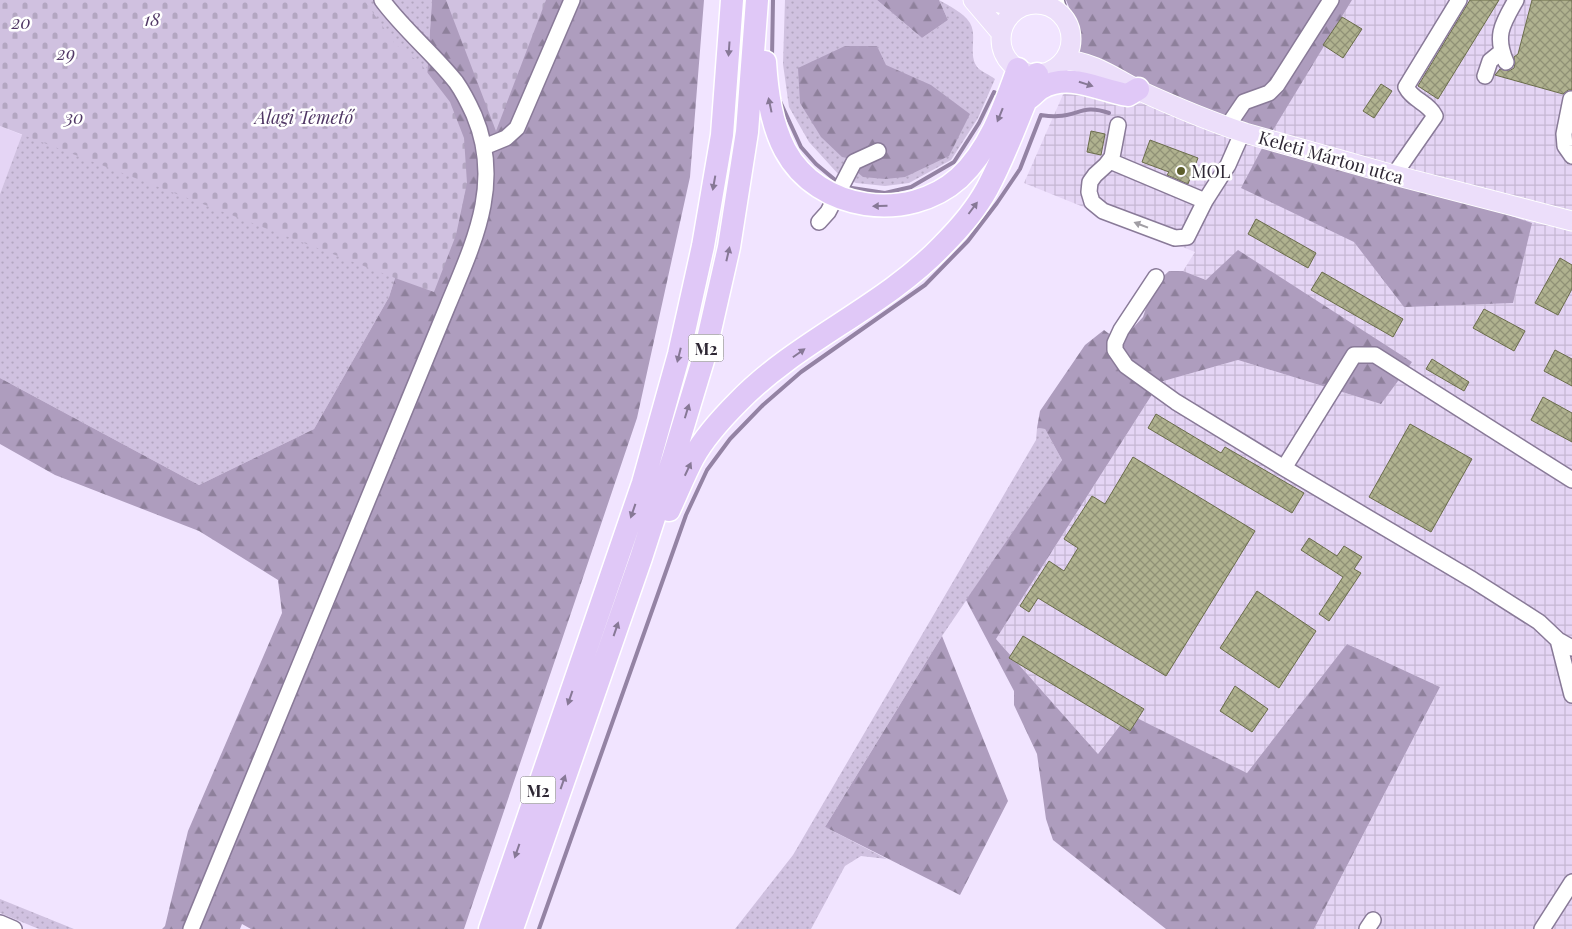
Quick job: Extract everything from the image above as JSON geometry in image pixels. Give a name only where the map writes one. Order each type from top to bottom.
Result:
[{"type":"highway","name":"M2","points":[[490,929],[640,492],[679,354],[703,246],[722,135],[732,0]]},
{"type":"highway","name":"M2","points":[[512,929],[641,558],[704,357],[729,247],[748,132],[757,5]]},
{"type":"highway","points":[[757,5],[764,55],[766,88],[777,131],[786,151],[801,171],[811,180],[837,196],[868,206],[903,204],[927,198],[951,184],[980,154],[1028,72]]},
{"type":"highway","points":[[641,558],[663,524],[694,457],[739,401],[791,358],[904,280],[942,246],[960,226],[986,190],[1003,156],[1026,100],[1028,72]]},
{"type":"highway","points":[[1026,100],[1040,88],[1064,80],[1075,80],[1128,95],[1138,90]]},
{"type":"main road","points":[[973,0],[1001,33]]},
{"type":"main road","points":[[988,0],[1029,4],[1050,7],[1058,7],[1066,20],[1070,33],[1067,54],[1056,67],[1048,72],[1028,72],[1009,61],[1003,51],[1001,33],[1006,20],[1011,13],[1029,4]]},
{"type":"main road","name":"Keleti Márton utca","points":[[1067,54],[1138,90],[1245,133],[1394,175],[1572,221]]},
{"type":"street","points":[[191,929],[475,239],[485,197],[487,162],[479,127],[470,105],[457,83],[394,16],[382,0]]},
{"type":"street","points":[[484,147],[506,138],[517,128],[572,0]]},
{"type":"street","points":[[1227,127],[1244,102],[1269,93],[1276,86],[1331,0]]},
{"type":"street","points":[[1394,175],[1435,116],[1431,109],[1410,95],[1406,87],[1459,0]]},
{"type":"street","points":[[1484,76],[1490,61],[1504,57],[1500,38],[1501,26],[1516,0]]},
{"type":"street","points":[[1571,99],[1564,134],[1565,146],[1572,156]]},
{"type":"street","points":[[1118,125],[1112,157],[1090,182],[1089,192],[1092,202],[1103,211],[1174,238],[1187,237],[1205,201],[1228,165],[1239,140],[1245,133]]},
{"type":"street","points":[[819,222],[828,212],[854,162],[878,151]]},
{"type":"street","points":[[1110,161],[1205,201]]},
{"type":"street","points":[[1156,277],[1121,330],[1115,343],[1115,350],[1126,366],[1164,393],[1284,468],[1473,580],[1539,622],[1558,640],[1572,648]]},
{"type":"street","points":[[1284,468],[1354,355],[1375,355],[1572,480]]},
{"type":"street","points":[[1558,640],[1572,695]]},
{"type":"street","points":[[1542,929],[1572,882]]},
{"type":"street","points":[[0,924],[14,929]]},
{"type":"shaded area","points":[[1352,0],[1572,0],[1572,929],[1314,929],[1440,687],[1347,644],[1247,773],[1129,714],[1098,754],[996,639],[1160,382],[1238,360],[1381,404],[1206,280],[1183,271],[1195,252],[1024,183],[1080,56],[1269,135]]},
{"type":"shaded area","points":[[0,126],[22,135],[0,194]]},
{"type":"green space","name":"Alagi Temető","points":[[0,0],[364,0],[395,44],[420,63],[450,102],[464,138],[467,183],[456,235],[434,292],[0,126]]},
{"type":"green space","name":"30","points":[[222,0],[432,0],[417,226],[401,259],[389,297],[314,429],[199,485],[0,378],[0,194],[42,81]]},
{"type":"green space","points":[[432,0],[704,0],[690,177],[637,418],[464,929],[251,929],[242,924],[240,929],[162,929],[165,926],[188,831],[282,613],[278,580],[199,531],[55,475],[0,444],[0,378],[199,485],[314,429],[389,297],[401,259],[417,226]]},
{"type":"green space","points":[[446,0],[546,0],[496,131]]},
{"type":"green space","points":[[785,0],[877,0],[922,38],[948,20],[939,0],[964,16],[972,28],[975,63],[978,68],[995,79],[978,118],[951,160],[909,183],[885,186],[856,183],[840,176],[809,142],[789,107],[783,64]]},
{"type":"green space","points":[[877,0],[939,0],[948,20],[922,38]]},
{"type":"green space","points":[[1066,0],[1352,0],[1270,135],[1532,223],[1513,303],[1404,307],[1354,242],[1241,188],[1269,135],[1080,56],[1070,47],[1078,29]]},
{"type":"green space","points":[[845,46],[877,46],[886,65],[931,85],[970,114],[949,156],[905,177],[885,179],[863,177],[857,172],[866,162],[842,157],[821,137],[800,103],[798,68]]},
{"type":"green space","points":[[1238,250],[1412,362],[1381,404],[1238,360],[1160,382],[996,639],[1098,754],[1129,714],[1247,773],[1347,644],[1440,687],[1314,929],[1166,929],[1053,840],[1046,819],[1037,754],[1014,705],[1014,691],[966,600],[1062,460],[1045,429],[1037,428],[1040,411],[1085,345],[1104,330],[1120,342],[1143,317],[1153,286],[1169,271],[1183,271],[1206,280]]},
{"type":"green space","points":[[1037,428],[1045,429],[1062,460],[942,636],[825,827],[887,859],[861,856],[845,866],[811,929],[735,929],[793,855],[1036,440]]},
{"type":"green space","points":[[942,636],[1008,801],[960,895],[825,827]]},
{"type":"green space","points":[[0,899],[74,929],[39,929],[0,913]]},
{"type":"building","points":[[1470,0],[1499,0],[1438,99],[1418,86]]},
{"type":"building","points":[[1532,0],[1572,0],[1572,90],[1568,90],[1563,94],[1495,75],[1500,69],[1509,71],[1514,68],[1514,57],[1518,54]]},
{"type":"building","points":[[1342,17],[1362,29],[1343,58],[1323,45]]},
{"type":"building","points":[[1381,84],[1392,91],[1374,118],[1363,111]]},
{"type":"building","points":[[1091,131],[1105,134],[1101,155],[1087,152]]},
{"type":"building","points":[[1150,140],[1198,158],[1188,184],[1167,175],[1169,172],[1142,162]]},
{"type":"building","points":[[1256,219],[1316,253],[1308,268],[1248,234]]},
{"type":"building","points":[[1560,258],[1572,265],[1572,289],[1558,315],[1535,303]]},
{"type":"building","points":[[1322,272],[1403,319],[1393,337],[1311,290]]},
{"type":"building","points":[[1484,309],[1525,331],[1514,351],[1473,328]]},
{"type":"building","points":[[1555,350],[1572,359],[1572,386],[1544,371]]},
{"type":"building","points":[[1432,359],[1469,382],[1464,391],[1426,369]]},
{"type":"building","points":[[1543,397],[1572,413],[1572,442],[1531,420]]},
{"type":"building","points":[[1156,414],[1221,453],[1225,447],[1304,493],[1292,513],[1148,428]]},
{"type":"building","points":[[1410,424],[1472,459],[1431,532],[1369,497]]},
{"type":"building","points":[[1133,457],[1255,531],[1166,676],[1038,598],[1029,612],[1020,606],[1049,561],[1064,571],[1078,548],[1064,539],[1092,496],[1105,504]]},
{"type":"building","points":[[1309,538],[1337,556],[1344,546],[1362,557],[1354,569],[1361,573],[1329,621],[1319,614],[1343,577],[1301,550]]},
{"type":"building","points":[[1257,591],[1316,631],[1279,688],[1220,648]]},
{"type":"building","points":[[1023,636],[1144,709],[1130,731],[1009,658]]},
{"type":"building","points":[[1235,686],[1268,709],[1252,732],[1220,711]]},
{"type":"waterway","points":[[772,58],[773,0]]},
{"type":"waterway","points":[[852,188],[885,193],[911,187],[954,162],[979,123],[994,92],[999,95]]},
{"type":"waterway","points":[[779,99],[801,147],[816,164],[834,179]]},
{"type":"waterway","points":[[539,929],[686,515],[707,470],[730,439],[763,405],[801,372],[925,285],[968,241],[1020,169],[1041,115],[1056,116],[1087,110],[1109,113]]},
{"type":"place","name":"MOL","points":[[1181,171]]},
{"type":"park label","name":"18","points":[[152,19]]},
{"type":"park label","name":"20","points":[[21,22]]},
{"type":"park label","name":"29","points":[[66,53]]}]
